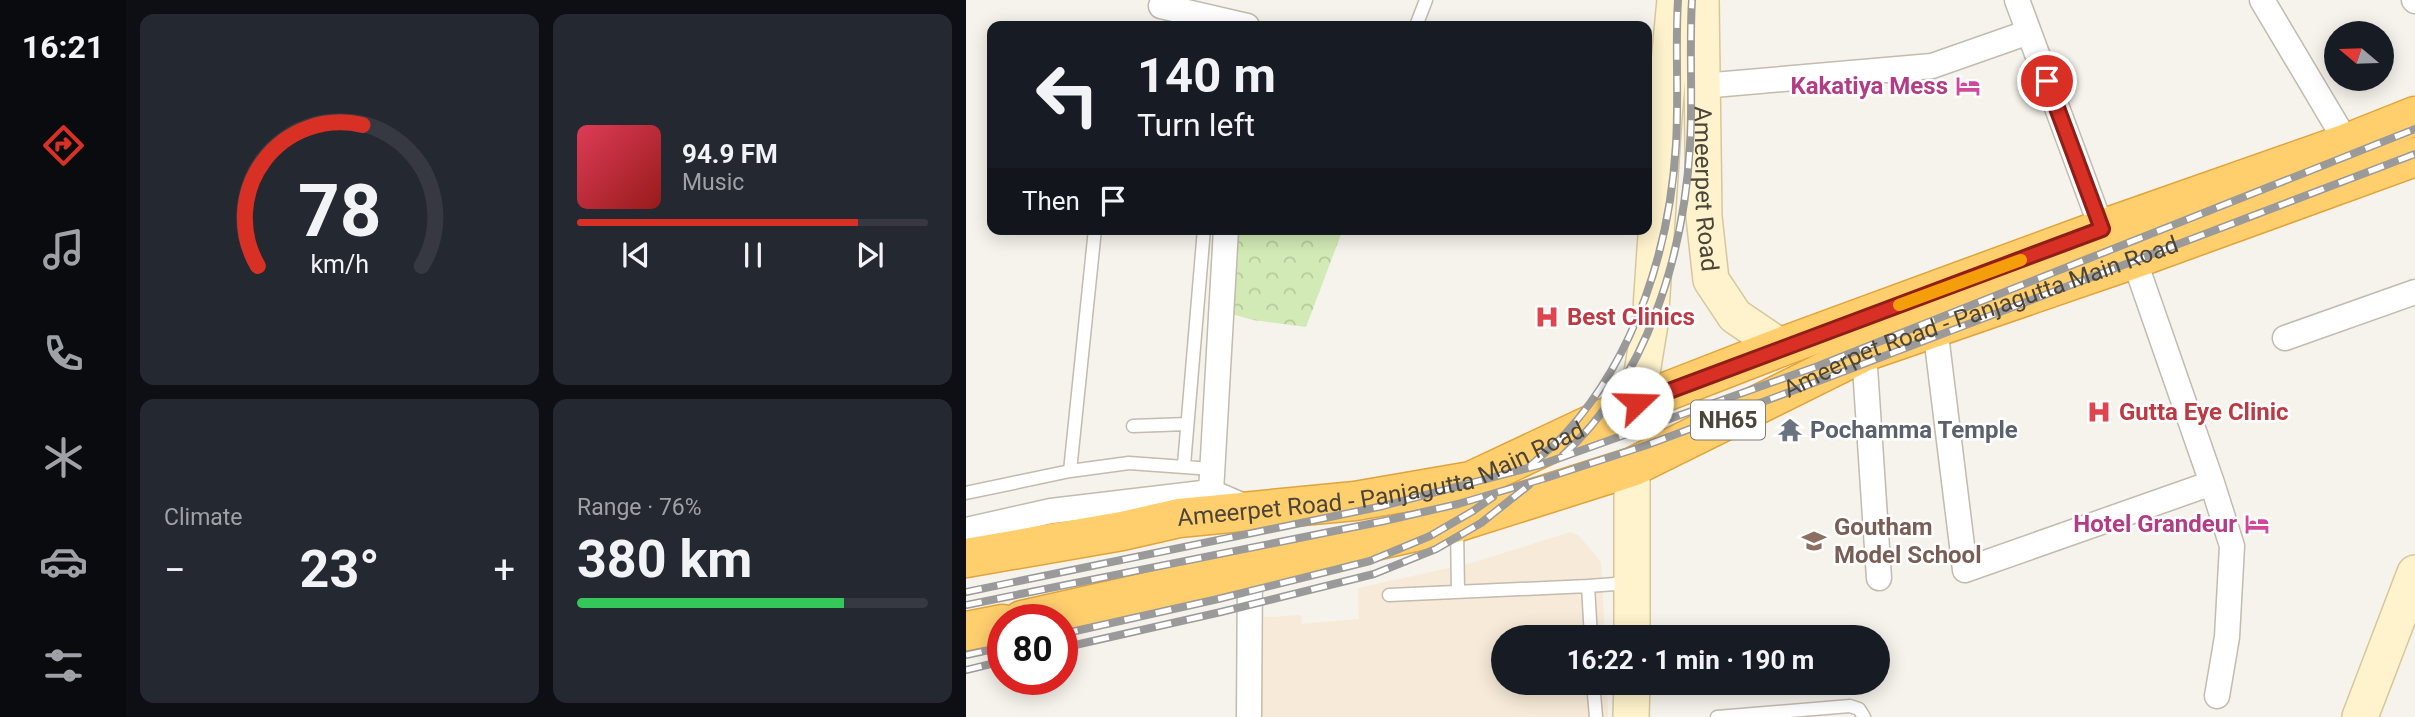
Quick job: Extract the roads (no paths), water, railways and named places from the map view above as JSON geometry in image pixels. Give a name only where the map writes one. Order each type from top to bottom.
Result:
[{"type":"highway","name":"Ameerpet Road - Panjagutta Main Road","points":[[966,558],[1122,531],[1180,518],[1355,501],[1471,481],[1637,403],[1781,347],[2415,116]]},
{"type":"highway","name":"Ameerpet Road - Panjagutta Main Road","points":[[1078,607],[1457,522],[1632,467],[1864,352],[2134,259],[2415,157]]},
{"type":"highway","points":[[966,631],[987,627]]},
{"type":"main road","name":"Ameerpet Road","points":[[1637,403],[1650,324],[1655,114],[1675,0]]},
{"type":"main road","name":"Ameerpet Road","points":[[1701,0],[1704,217],[1711,280],[1735,316],[1781,347]]},
{"type":"main road","points":[[1632,467],[1632,625]]},
{"type":"main road","points":[[2360,717],[2415,573]]},
{"type":"main road","points":[[1631,717],[1632,695]]},
{"type":"street","points":[[2017,0],[2102,229]]},
{"type":"street","points":[[2262,0],[2347,143]]},
{"type":"street","points":[[1161,6],[1225,21]]},
{"type":"street","points":[[1702,86],[1932,66],[2029,32]]},
{"type":"street","points":[[1212,480],[1218,242]]},
{"type":"street","points":[[2134,259],[2232,546],[2227,638],[2217,696]]},
{"type":"street","points":[[2285,338],[2415,292]]},
{"type":"street","points":[[1935,327],[1965,570],[2212,482]]},
{"type":"street","points":[[1864,352],[1880,578]]},
{"type":"street","points":[[966,530],[1051,510],[1212,480],[1254,510]]},
{"type":"street","points":[[1248,717],[1250,567]]},
{"type":"lane","points":[[1418,21],[1426,0]]},
{"type":"lane","points":[[1070,471],[1095,235]]},
{"type":"lane","points":[[1184,465],[1187,424],[1218,242]]},
{"type":"lane","points":[[1133,426],[1187,424]]},
{"type":"lane","points":[[966,493],[1070,471],[1129,463],[1184,465],[1212,480]]},
{"type":"lane","points":[[1457,522],[1458,592]]},
{"type":"lane","points":[[1389,595],[1632,583]]},
{"type":"lane","points":[[1588,586],[1590,625]]},
{"type":"lane","points":[[1594,695],[1595,717]]},
{"type":"lane","points":[[1717,717],[1850,706],[1859,709],[1864,717]]},
{"type":"railway","points":[[1530,466],[1566,433],[1612,370],[1630,335],[1657,261],[1666,222],[1676,144],[1678,0]]},
{"type":"railway","points":[[1563,455],[1592,424],[1639,353],[1656,313],[1669,271],[1679,229],[1690,145],[1692,0]]},
{"type":"railway","points":[[966,592],[1383,506],[1540,465],[1818,366],[2415,129]]},
{"type":"railway","points":[[966,605],[1384,521],[1458,504],[1549,477],[1647,445],[1824,379],[2415,154]]},
{"type":"railway","points":[[1078,644],[1374,574],[1436,549],[1481,523],[1529,485]]},
{"type":"railway","points":[[1078,630],[1370,561],[1430,536],[1493,497]]},
{"type":"railway","points":[[966,655],[987,650]]},
{"type":"railway","points":[[966,670],[987,665]]},
{"type":"place","name":"Kakatiya Mess","points":[[1968,86]]},
{"type":"place","name":"Best Clinics","points":[[1547,317]]},
{"type":"place","name":"Gutta Eye Clinic","points":[[2099,412]]},
{"type":"place","name":"Pochamma Temple","points":[[1790,430]]},
{"type":"place","name":"Hotel Grandeur","points":[[2257,524]]},
{"type":"place","name":"Goutham Model School","points":[[1814,541]]}]
